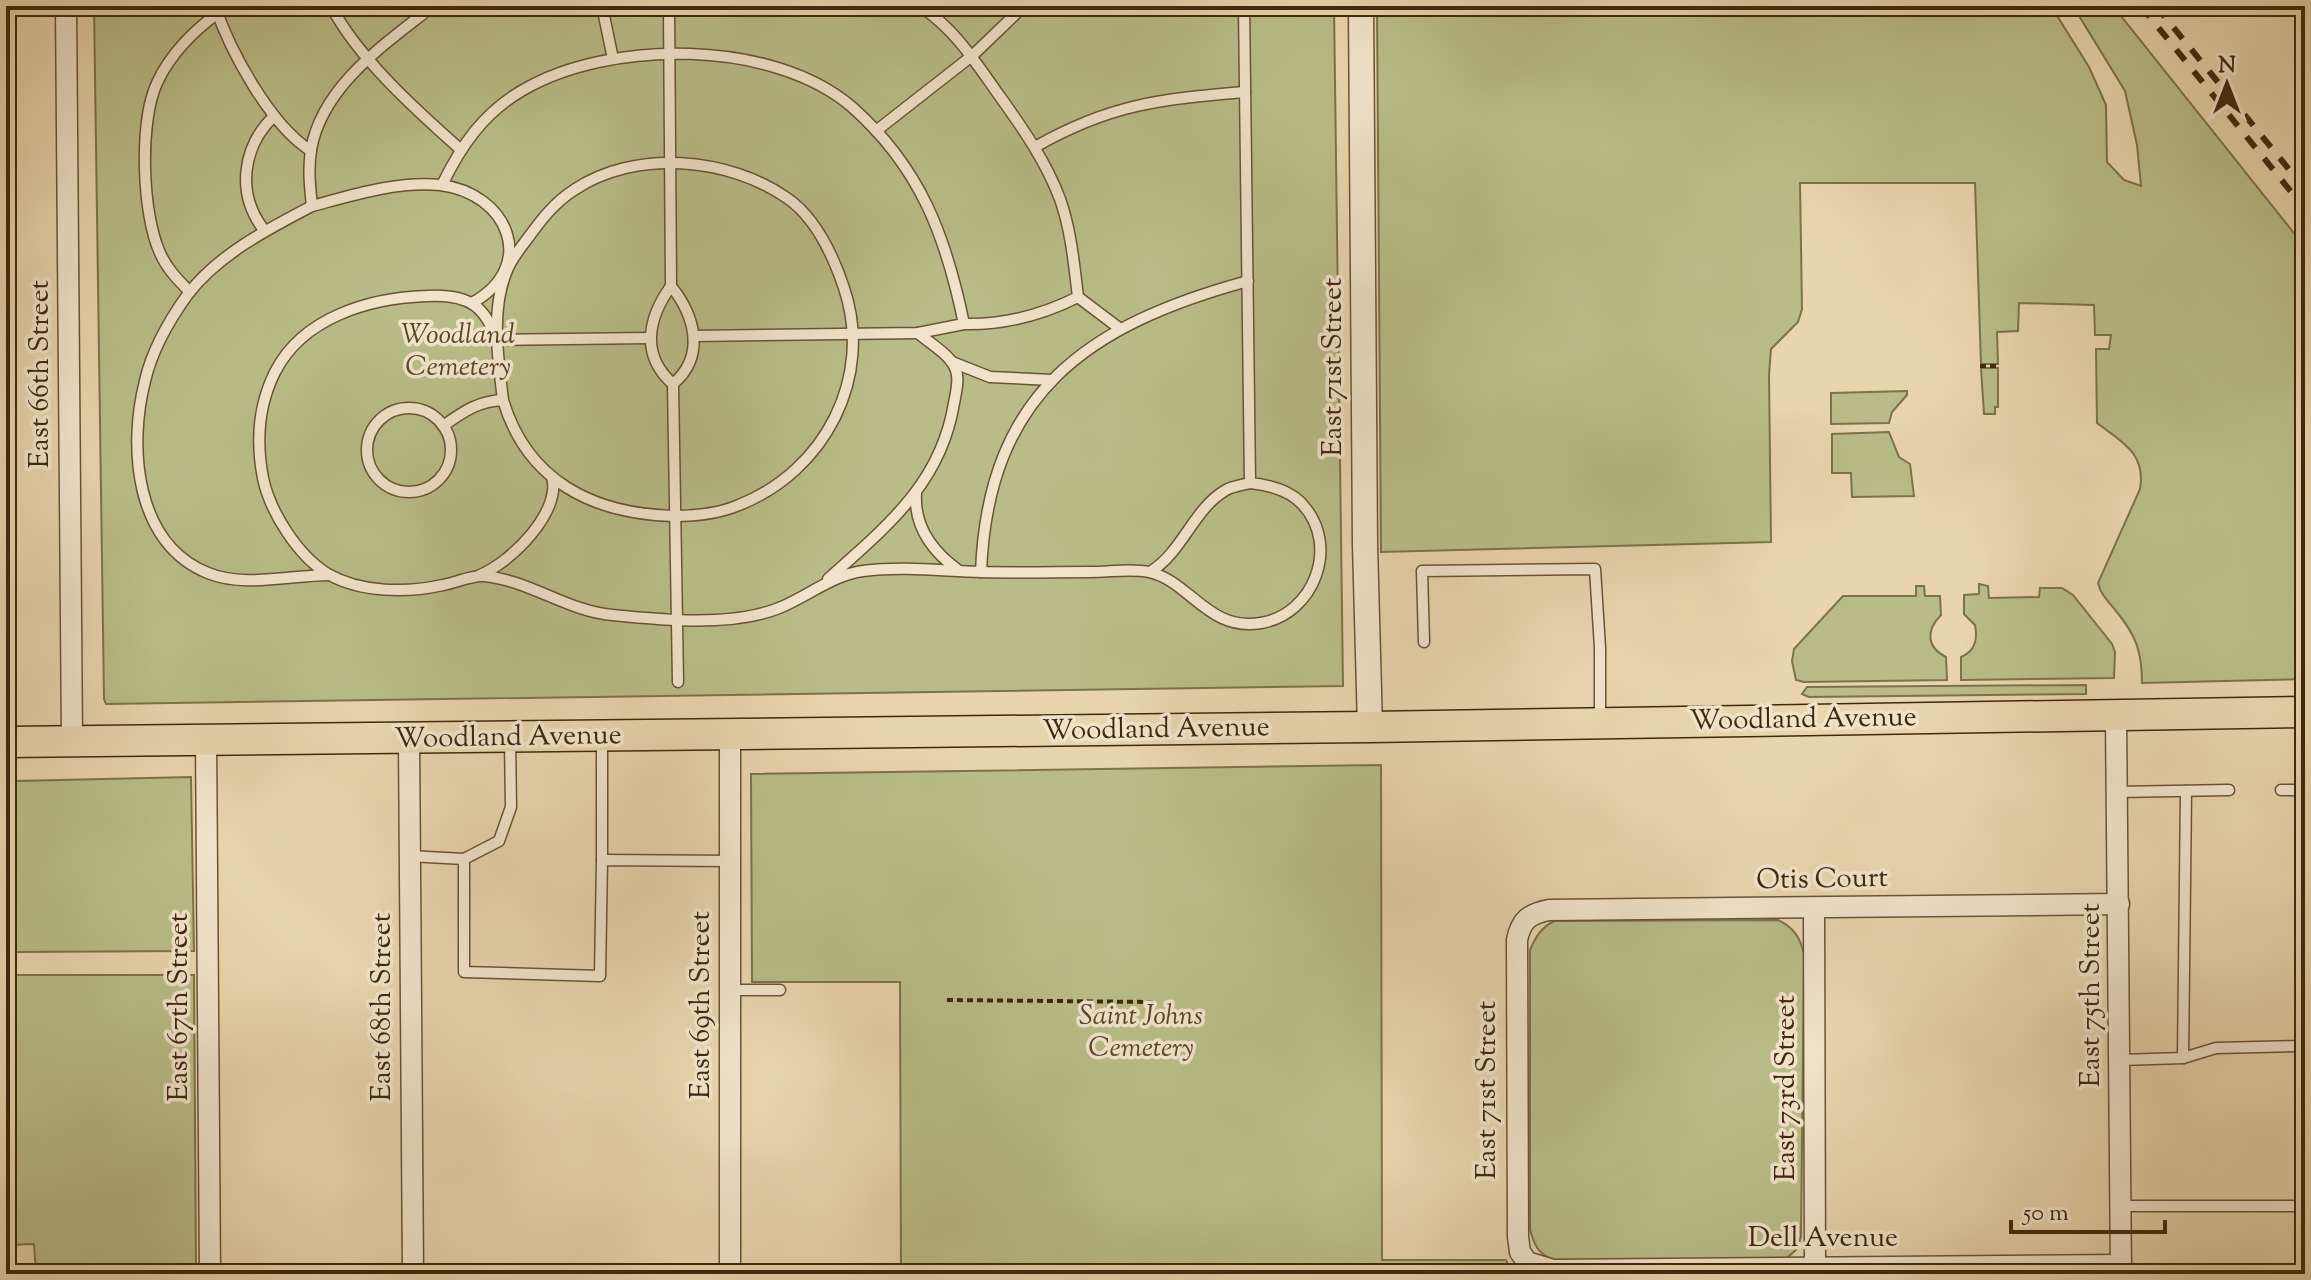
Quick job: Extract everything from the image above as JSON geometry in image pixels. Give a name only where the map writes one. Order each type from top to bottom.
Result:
[{"type":"main road","name":"Woodland Avenue","points":[[6,742],[1370,727],[2305,712]]},
{"type":"street","name":"East 66th Street","points":[[66,6],[72,741]]},
{"type":"street","name":"East 71st Street","points":[[1361,6],[1365,545],[1370,727]]},
{"type":"street","name":"East 75th Street","points":[[2116,716],[2121,1270]]},
{"type":"street","name":"East 69th Street","points":[[730,735],[730,1274]]},
{"type":"street","name":"East 67th Street","points":[[206,739],[210,1274]]},
{"type":"street","name":"East 68th Street","points":[[409,739],[413,1274]]},
{"type":"street","name":"Otis Court","points":[[1526,917],[1549,910],[2119,904]]},
{"type":"street","name":"East 73rd Street","points":[[1814,908],[1815,1267]]},
{"type":"street","name":"East 71st Street","points":[[1526,917],[1517,940],[1517,986],[1518,1237],[1520,1252],[1527,1262]]},
{"type":"street","name":"Dell Avenue","points":[[1527,1262],[1553,1270],[1815,1267],[2121,1270]]},
{"type":"lane","points":[[331,6],[356,44],[402,95],[460,149]]},
{"type":"lane","points":[[312,206],[311,151],[321,119],[333,98],[370,58],[433,6]]},
{"type":"lane","points":[[602,6],[613,59]]},
{"type":"lane","points":[[669,6],[671,286],[656,309],[649,338],[654,360],[673,384],[678,682]]},
{"type":"lane","points":[[920,6],[936,17],[973,55],[1035,147],[1061,202],[1078,297],[1119,328]]},
{"type":"lane","points":[[876,131],[973,55],[1024,6]]},
{"type":"lane","points":[[1244,6],[1250,483]]},
{"type":"lane","points":[[190,292],[171,273],[159,252],[152,228],[145,157],[146,129],[150,102],[158,81],[180,48],[216,10],[253,85],[274,116],[311,151]]},
{"type":"lane","points":[[442,185],[460,149],[478,126],[521,91],[546,78],[613,59],[670,54],[729,58],[771,66],[826,89],[850,106],[902,162],[934,219],[954,273],[964,324]]},
{"type":"lane","points":[[1035,147],[1068,128],[1113,111],[1173,98],[1245,92]]},
{"type":"lane","points":[[264,230],[251,210],[246,167],[262,128],[274,116]]},
{"type":"lane","points":[[472,303],[493,289],[508,268],[543,218],[576,189],[623,170],[672,163],[708,166],[743,175],[782,194],[802,210],[826,245],[842,283],[853,334],[853,359],[846,393],[832,425],[811,455],[776,484],[740,505],[713,513],[676,516],[617,509],[576,494],[552,477],[516,434],[503,400],[497,340],[500,304],[508,268],[509,241],[496,213],[478,197],[442,185],[379,190],[312,206],[264,230],[216,267],[190,292],[168,325],[145,380],[138,446],[143,498],[149,515],[176,553],[208,573],[241,579],[329,575],[370,588],[388,590],[440,586],[480,575],[502,563],[522,544],[553,499],[563,493],[576,494]]},
{"type":"lane","points":[[981,572],[993,483],[1032,403],[1052,380],[1072,361],[1119,328],[1173,304],[1248,281]]},
{"type":"lane","points":[[671,286],[691,317],[694,336],[690,362],[673,384]]},
{"type":"lane","points":[[329,575],[293,540],[273,508],[260,463],[259,429],[266,394],[275,371],[285,357],[313,330],[359,305],[398,297],[437,295],[472,303],[485,317],[497,340]]},
{"type":"lane","points":[[694,336],[918,333],[964,324],[1021,319],[1078,297]]},
{"type":"lane","points":[[918,333],[952,362],[990,377],[1052,380]]},
{"type":"lane","points":[[497,340],[649,338]]},
{"type":"lane","points":[[818,588],[896,516],[941,454],[952,420],[958,384],[952,362]]},
{"type":"lane","points":[[443,426],[486,400],[503,400]]},
{"type":"lane","points":[[409,407],[423,410],[443,426],[450,441],[451,456],[437,481],[411,492],[385,485],[375,476],[366,451],[368,437],[383,415],[409,407]]},
{"type":"lane","points":[[552,477],[553,499]]},
{"type":"lane","points":[[480,575],[531,589],[580,609],[607,615],[677,620],[744,618],[762,614],[781,608],[844,576],[860,572],[894,569],[1150,572],[1178,587],[1213,615],[1253,624],[1291,610],[1314,585],[1319,565],[1319,542],[1314,523],[1304,506],[1290,494],[1271,485],[1250,483],[1228,489],[1210,503],[1173,554],[1150,572]]},
{"type":"lane","points":[[916,492],[918,517],[930,544],[960,571]]},
{"type":"lane","points":[[1424,642],[1422,571],[1595,569],[1600,648],[1600,723]]},
{"type":"lane","points":[[464,859],[464,972],[600,976],[602,737]]},
{"type":"lane","points":[[409,856],[464,859],[499,841],[511,807],[510,738]]},
{"type":"lane","points":[[2117,792],[2229,790]]},
{"type":"lane","points":[[2281,790],[2305,790]]},
{"type":"lane","points":[[2183,1058],[2192,791]]},
{"type":"lane","points":[[602,860],[730,861]]},
{"type":"lane","points":[[730,990],[780,990]]},
{"type":"lane","points":[[2120,1060],[2183,1058],[2216,1048],[2295,1046],[2305,1041]]},
{"type":"lane","points":[[2121,1206],[2305,1206]]},
{"type":"path","points":[[1980,366],[2000,366]]},
{"type":"path","points":[[947,1000],[1156,1002]]},
{"type":"green space","name":"Woodland Cemetery","points":[[94,6],[1334,6],[1343,686],[106,704]]},
{"type":"green space","points":[[1377,6],[2051,6],[2089,67],[2106,105],[2107,162],[2124,180],[2141,186],[2137,145],[2125,91],[2073,6],[2113,6],[2305,247],[2305,679],[2142,683],[2141,662],[2133,636],[2098,583],[2140,489],[2141,477],[2136,457],[2097,423],[2096,349],[2109,349],[2111,335],[2095,335],[2094,305],[2019,303],[2018,331],[1997,332],[1998,364],[1981,364],[1975,183],[1800,183],[1802,309],[1798,322],[1771,349],[1771,542],[1381,552]]},
{"type":"green space","points":[[1981,368],[1998,368],[1998,407],[1995,407],[1995,414],[1984,414]]},
{"type":"green space","points":[[1907,391],[1892,412],[1889,423],[1831,424],[1831,393]]},
{"type":"green space","points":[[1889,432],[1899,457],[1910,464],[1914,496],[1852,497],[1851,473],[1832,473],[1832,434]]},
{"type":"green space","points":[[1979,584],[1988,586],[1989,598],[2039,597],[2040,588],[2062,588],[2073,595],[2112,644],[2115,652],[2114,678],[1961,680],[1961,657],[1972,648],[1976,635],[1975,625],[1964,614],[1964,595],[1979,594]]},
{"type":"green space","points":[[1916,586],[1924,586],[1925,596],[1940,596],[1941,615],[1933,626],[1930,638],[1939,653],[1946,657],[1947,680],[1796,680],[1792,661],[1794,649],[1843,596],[1916,596]]},
{"type":"green space","points":[[2086,685],[2086,694],[1809,697],[1802,694],[1807,687]]},
{"type":"green space","name":"Saint Johns Cemetery","points":[[1381,765],[1382,1260],[1506,1260],[1513,1274],[901,1274],[900,982],[752,982],[751,774]]},
{"type":"green space","points":[[191,777],[194,951],[13,952],[16,781]]},
{"type":"green space","points":[[1778,920],[1796,934],[1804,954],[1801,1237],[1797,1249],[1786,1259],[1554,1260],[1544,1255],[1535,1244],[1530,1229],[1530,950],[1537,937],[1554,921]]},
{"type":"green space","points":[[6,975],[194,975],[196,1274],[36,1274],[34,1244],[6,1245]]},
{"type":"railway","points":[[2141,6],[2305,209]]},
{"type":"railway","points":[[2156,6],[2305,189]]}]
